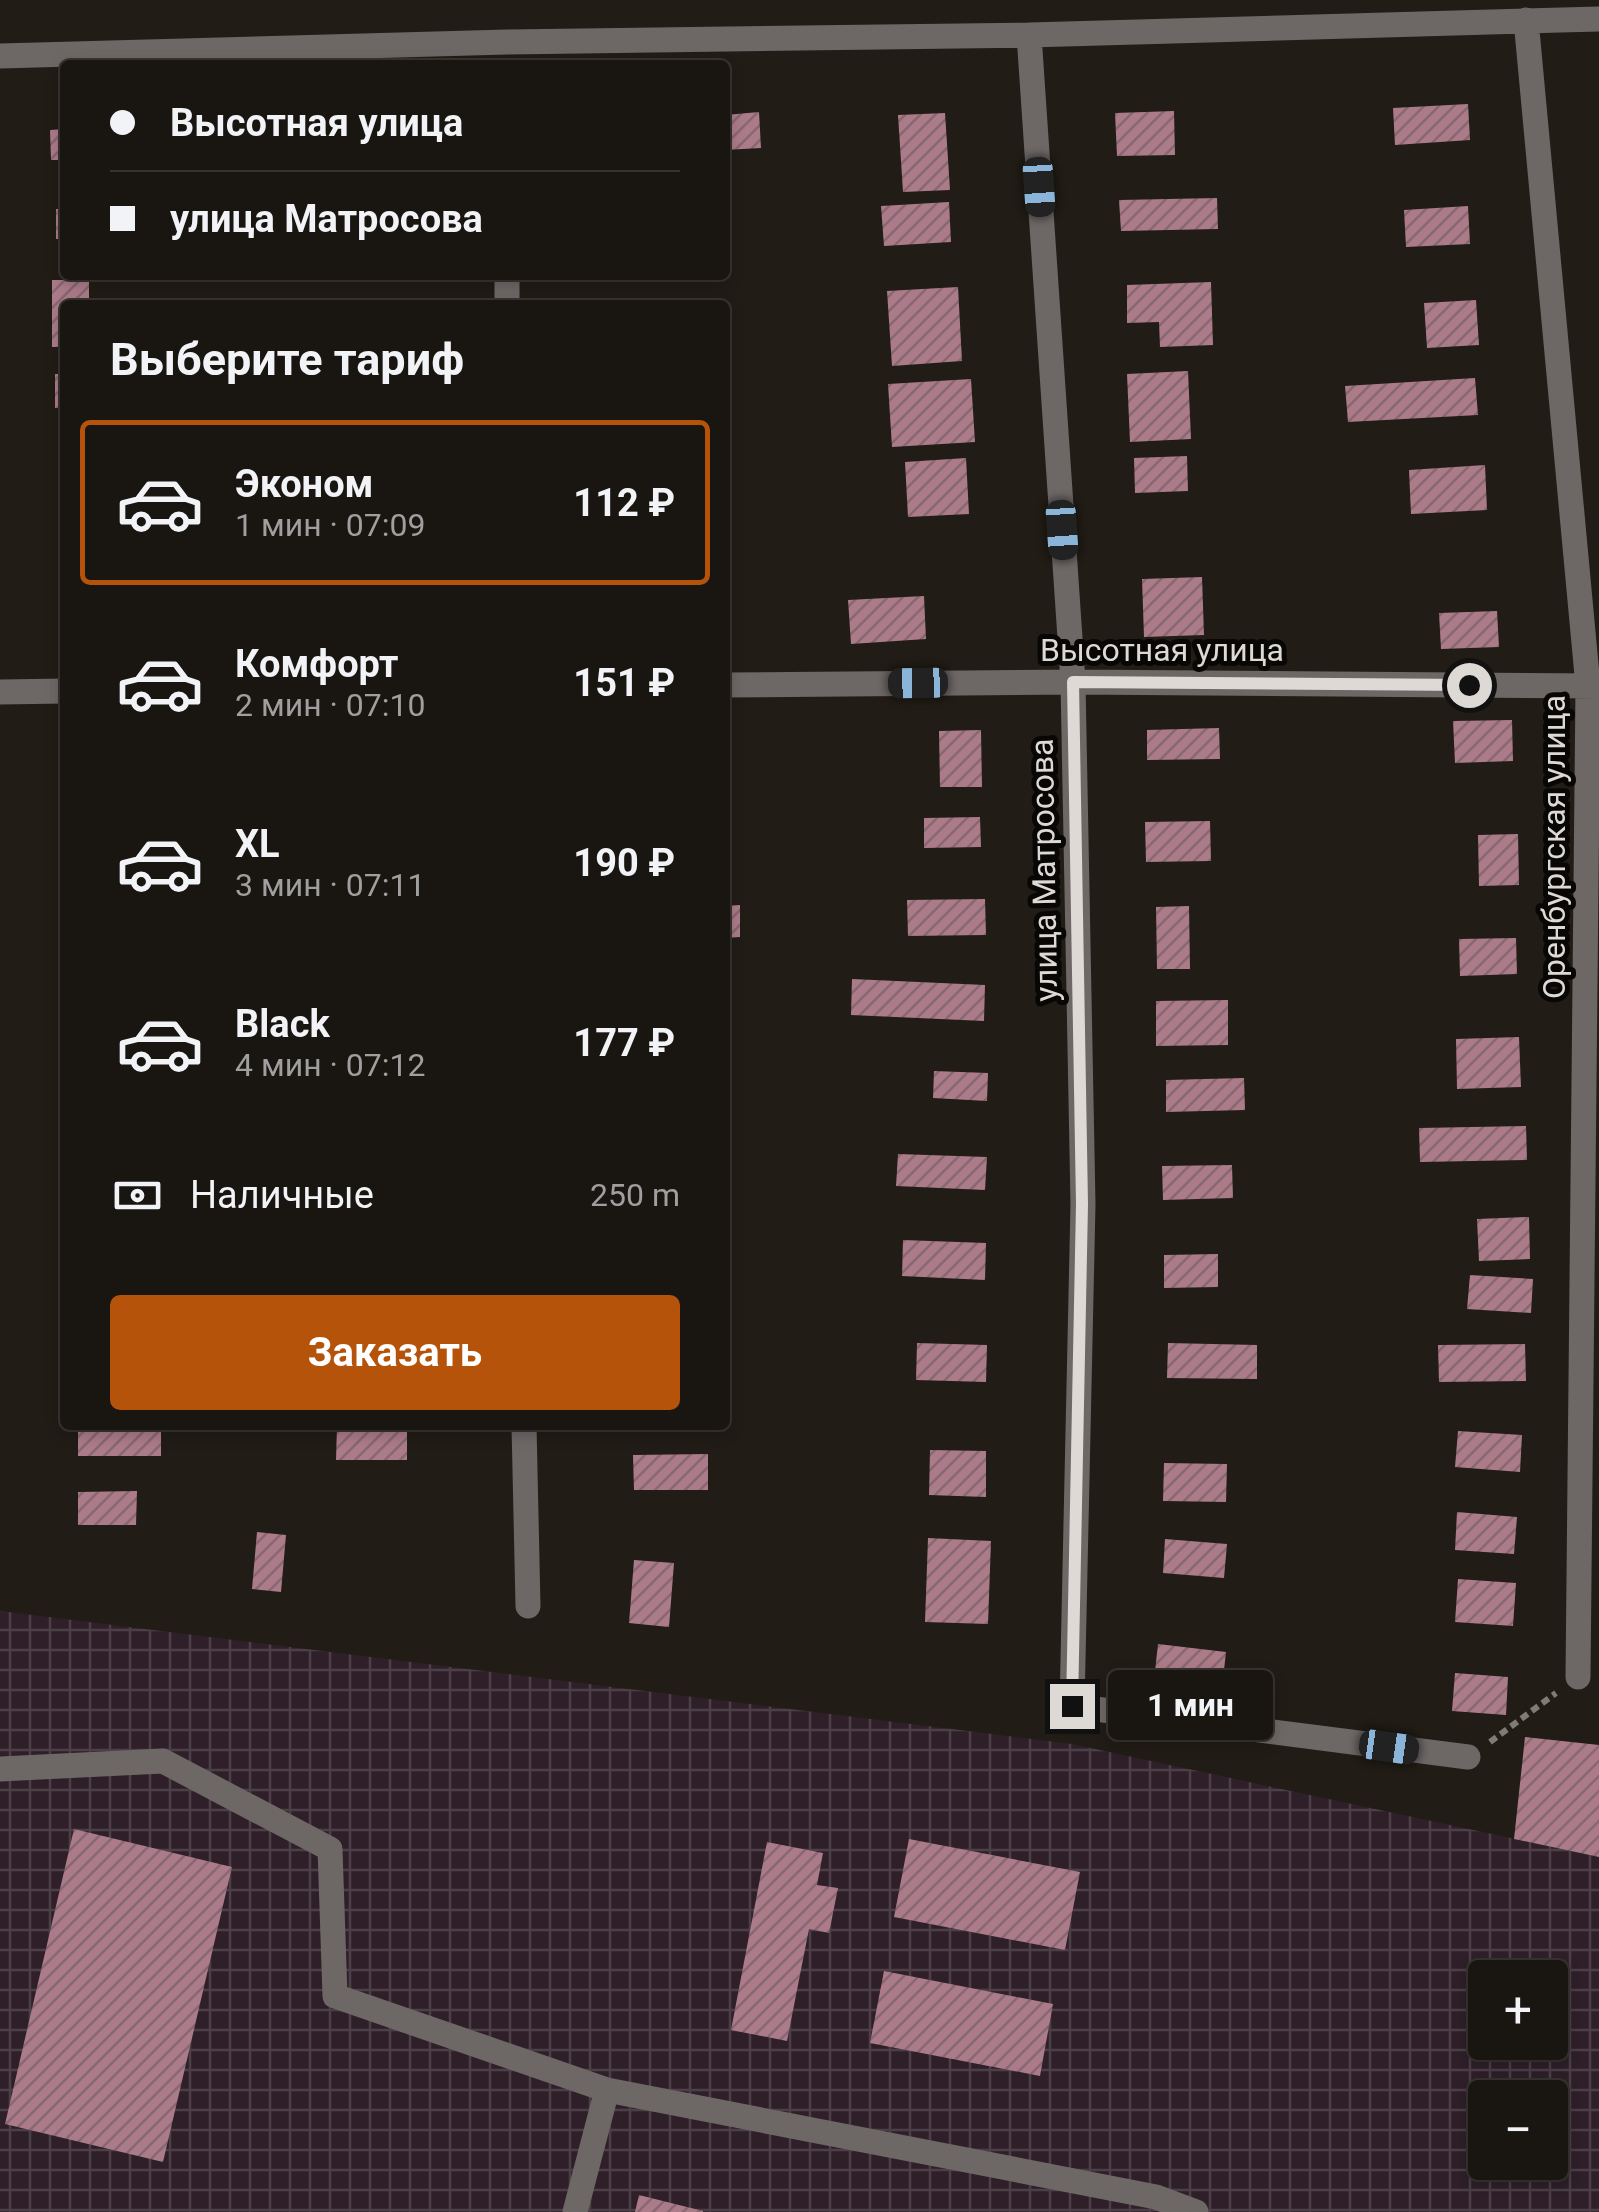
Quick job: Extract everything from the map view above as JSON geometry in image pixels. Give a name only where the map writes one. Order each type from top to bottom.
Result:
[{"type":"street","name":"Оренбургская улица","points":[[1526,20],[1594,686],[1578,1678]]},
{"type":"street","points":[[0,56],[507,53],[1599,20]]},
{"type":"street","name":"улица Матросова","points":[[1029,35],[1073,682],[1082,1204],[1072,1706],[1468,1757]]},
{"type":"street","name":"Высотная улица","points":[[730,685],[1073,682],[1594,686]]},
{"type":"street","points":[[0,692],[60,691]]},
{"type":"street","points":[[524,1430],[528,1606]]},
{"type":"street","points":[[0,1769],[163,1761],[330,1850],[335,1996],[608,2090],[1156,2197],[1196,2212]]},
{"type":"street","points":[[575,2212],[608,2090]]},
{"type":"path","points":[[1468,1757],[1578,1678]]},
{"type":"shaded area","points":[[0,1611],[1072,1744],[1599,1857],[1599,2212],[0,2212]]},
{"type":"building","points":[[1468,104],[1470,140],[1395,145],[1393,108]]},
{"type":"building","points":[[1174,111],[1175,155],[1117,156],[1115,113]]},
{"type":"building","points":[[759,112],[761,148],[730,150],[730,115]]},
{"type":"building","points":[[945,113],[950,190],[903,192],[898,115]]},
{"type":"building","points":[[60,129],[60,160],[51,160],[50,130]]},
{"type":"building","points":[[1217,198],[1218,229],[1121,231],[1119,200]]},
{"type":"building","points":[[949,202],[951,242],[884,246],[881,206]]},
{"type":"building","points":[[1468,206],[1470,244],[1406,247],[1404,210]]},
{"type":"building","points":[[56,209],[60,209],[60,239],[56,239]]},
{"type":"building","points":[[52,280],[89,280],[89,300],[60,300],[60,347],[52,347]]},
{"type":"building","points":[[1211,282],[1213,345],[1160,347],[1159,322],[1127,323],[1127,285]]},
{"type":"building","points":[[958,287],[962,361],[892,366],[887,291]]},
{"type":"building","points":[[1476,300],[1479,345],[1427,348],[1424,303]]},
{"type":"building","points":[[1188,371],[1191,439],[1130,442],[1127,374]]},
{"type":"building","points":[[55,374],[60,374],[60,408],[55,408]]},
{"type":"building","points":[[1475,378],[1478,415],[1348,422],[1345,386]]},
{"type":"building","points":[[971,379],[975,442],[892,447],[888,384]]},
{"type":"building","points":[[1187,456],[1188,491],[1135,493],[1134,458]]},
{"type":"building","points":[[966,458],[969,514],[908,517],[905,462]]},
{"type":"building","points":[[1485,465],[1487,510],[1411,514],[1409,470]]},
{"type":"building","points":[[1202,577],[1204,635],[1144,637],[1142,579]]},
{"type":"building","points":[[924,596],[926,639],[851,644],[848,600]]},
{"type":"building","points":[[1497,611],[1499,647],[1441,649],[1439,613]]},
{"type":"building","points":[[1512,720],[1513,761],[1455,763],[1453,721]]},
{"type":"building","points":[[1219,728],[1220,759],[1147,760],[1147,730]]},
{"type":"building","points":[[981,730],[982,787],[940,787],[939,731]]},
{"type":"building","points":[[980,817],[981,847],[924,848],[924,818]]},
{"type":"building","points":[[1210,821],[1211,861],[1146,862],[1145,822]]},
{"type":"building","points":[[1518,834],[1519,885],[1479,886],[1478,835]]},
{"type":"building","points":[[985,899],[986,935],[908,936],[907,900]]},
{"type":"building","points":[[740,905],[740,937],[730,938],[730,906]]},
{"type":"building","points":[[1189,906],[1190,969],[1157,969],[1156,907]]},
{"type":"building","points":[[1516,938],[1517,974],[1460,976],[1459,939]]},
{"type":"building","points":[[852,979],[985,985],[984,1021],[851,1015]]},
{"type":"building","points":[[1228,1000],[1228,1045],[1156,1046],[1156,1001]]},
{"type":"building","points":[[1519,1037],[1521,1087],[1457,1089],[1456,1039]]},
{"type":"building","points":[[934,1071],[988,1073],[987,1101],[933,1098]]},
{"type":"building","points":[[1244,1078],[1245,1110],[1166,1112],[1166,1080]]},
{"type":"building","points":[[1526,1126],[1527,1160],[1420,1162],[1419,1128]]},
{"type":"building","points":[[898,1154],[987,1157],[985,1190],[896,1186]]},
{"type":"building","points":[[1232,1165],[1233,1198],[1163,1200],[1162,1166]]},
{"type":"building","points":[[1529,1217],[1530,1259],[1479,1261],[1477,1219]]},
{"type":"building","points":[[903,1240],[986,1243],[985,1280],[902,1276]]},
{"type":"building","points":[[1218,1254],[1218,1287],[1164,1288],[1164,1255]]},
{"type":"building","points":[[1470,1275],[1533,1279],[1531,1313],[1467,1309]]},
{"type":"building","points":[[917,1343],[987,1345],[986,1382],[916,1380]]},
{"type":"building","points":[[1168,1343],[1257,1345],[1257,1379],[1167,1378]]},
{"type":"building","points":[[1525,1344],[1526,1381],[1439,1382],[1438,1345]]},
{"type":"building","points":[[78,1430],[161,1430],[161,1456],[78,1456]]},
{"type":"building","points":[[337,1430],[407,1430],[407,1460],[336,1460]]},
{"type":"building","points":[[1458,1431],[1522,1435],[1520,1472],[1455,1467]]},
{"type":"building","points":[[930,1450],[986,1451],[986,1497],[929,1495]]},
{"type":"building","points":[[708,1454],[708,1490],[634,1490],[633,1455]]},
{"type":"building","points":[[1164,1463],[1227,1464],[1226,1502],[1163,1501]]},
{"type":"building","points":[[137,1491],[136,1525],[78,1525],[78,1492]]},
{"type":"building","points":[[1457,1512],[1517,1517],[1514,1554],[1455,1550]]},
{"type":"building","points":[[257,1532],[286,1535],[281,1592],[252,1589]]},
{"type":"building","points":[[928,1538],[991,1541],[988,1624],[925,1622]]},
{"type":"building","points":[[1165,1539],[1227,1544],[1224,1578],[1163,1573]]},
{"type":"building","points":[[634,1560],[674,1563],[669,1627],[629,1623]]},
{"type":"building","points":[[1458,1579],[1516,1583],[1513,1626],[1455,1622]]},
{"type":"building","points":[[1158,1644],[1226,1652],[1222,1688],[1154,1680]]},
{"type":"building","points":[[1455,1673],[1508,1677],[1506,1715],[1452,1711]]},
{"type":"building","points":[[1525,1737],[1599,1745],[1599,1857],[1514,1839]]},
{"type":"building","points":[[74,1829],[232,1867],[163,2162],[5,2124]]},
{"type":"building","points":[[909,1839],[1080,1872],[1065,1950],[894,1917]]},
{"type":"building","points":[[767,1842],[823,1853],[817,1885],[838,1888],[829,1933],[809,1929],[787,2041],[731,2030]]},
{"type":"building","points":[[884,1971],[1053,2004],[1040,2076],[870,2043]]},
{"type":"building","points":[[639,2195],[703,2211],[703,2212],[635,2212]]},
{"type":"route","points":[[1072,1706],[1082,1204],[1073,682],[1469,685]]}]
